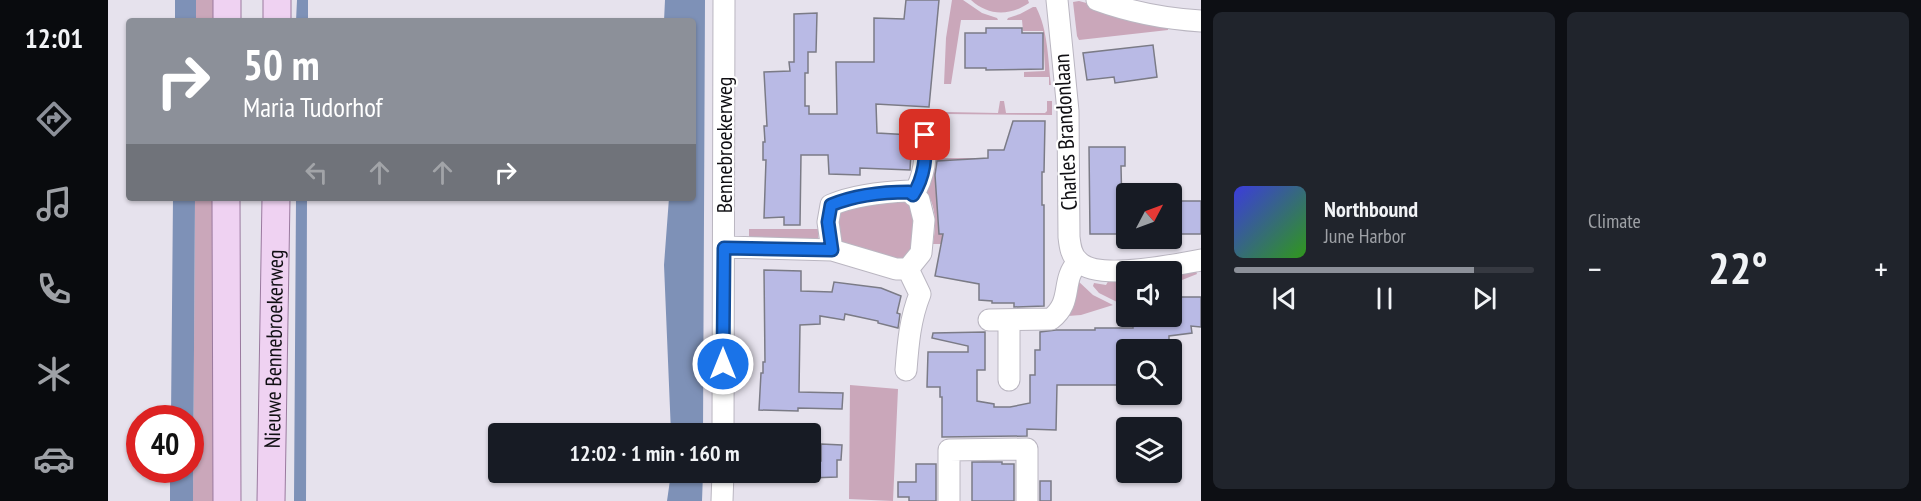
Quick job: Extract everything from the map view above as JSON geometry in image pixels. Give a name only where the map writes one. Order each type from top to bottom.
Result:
[{"type":"main road","points":[[227,0],[227,18]]},
{"type":"main road","points":[[277,0],[277,18]]},
{"type":"main road","name":"Nieuwe Bennebroekerweg","points":[[226,201],[227,501]]},
{"type":"main road","name":"Nieuwe Bennebroekerweg","points":[[271,501],[276,201]]},
{"type":"street","name":"Bennebroekerweg","points":[[723,423],[724,0]]},
{"type":"street","name":"Charles Brandonlaan","points":[[1057,0],[1069,136],[1069,237],[1070,246],[1078,262]]},
{"type":"street","points":[[1097,0],[1116,7],[1155,15],[1201,21]]},
{"type":"street","points":[[913,195],[920,184],[924,168],[925,135]]},
{"type":"street","points":[[832,250],[828,222],[831,205],[848,198],[909,192],[919,200],[924,220],[921,253],[909,269]]},
{"type":"street","points":[[724,248],[832,250],[896,268],[909,269]]},
{"type":"street","points":[[1009,380],[999,320],[1051,319],[1058,314],[1064,304],[1071,270],[1078,262],[1093,270],[1149,270],[1201,260]]},
{"type":"street","points":[[906,370],[909,331],[920,294],[909,269]]},
{"type":"street","points":[[949,501],[950,450],[1016,449],[1027,449],[1027,501]]},
{"type":"street","points":[[722,501],[723,483]]},
{"type":"shaded area","points":[[196,0],[223,0],[223,18],[196,18]]},
{"type":"shaded area","points":[[952,0],[963,0],[982,13],[998,20],[961,20],[951,84],[944,84],[946,38]]},
{"type":"shaded area","points":[[971,0],[1028,0],[1029,3],[1014,10],[999,12],[985,9]]},
{"type":"shaded area","points":[[1079,1],[1168,25],[1168,30],[1079,40],[1073,2]]},
{"type":"shaded area","points":[[1036,7],[1040,16],[1045,35],[1051,85],[1049,85],[1049,77],[1024,77],[1024,72],[1045,71],[1043,31],[1023,31],[1022,20],[1007,20]]},
{"type":"shaded area","points":[[1000,101],[1004,101],[1006,113],[1045,113],[1047,101],[1052,101],[1052,115],[946,114],[946,112],[998,113]]},
{"type":"shaded area","points":[[931,158],[977,158],[977,187],[971,187],[969,159],[936,161],[937,198],[941,221],[938,221],[939,234],[950,233],[988,244],[933,244],[935,229],[933,208],[924,189]]},
{"type":"shaded area","points":[[910,200],[915,229],[912,254],[900,261],[843,248],[837,223],[841,212],[860,206]]},
{"type":"shaded area","points":[[195,201],[221,201],[219,501],[193,501],[193,483],[204,483],[204,405],[194,405]]},
{"type":"shaded area","points":[[749,229],[819,229],[818,241],[749,242]]},
{"type":"shaded area","points":[[1195,269],[1197,274],[1182,280],[1182,271]]},
{"type":"shaded area","points":[[1110,278],[1116,278],[1116,302],[1099,293],[1093,286],[1094,283],[1106,285]]},
{"type":"shaded area","points":[[1077,280],[1093,295],[1113,305],[1081,315],[1068,316]]},
{"type":"shaded area","points":[[850,385],[898,389],[893,501],[849,499]]},
{"type":"water","points":[[175,0],[196,0],[196,18],[175,18]]},
{"type":"water","points":[[297,0],[308,0],[308,18],[296,18]]},
{"type":"water","points":[[665,0],[705,0],[703,423],[671,423],[664,265],[669,201],[696,201],[696,18],[664,18]]},
{"type":"water","points":[[173,201],[195,201],[194,405],[171,405]]},
{"type":"water","points":[[296,201],[307,201],[306,501],[294,501]]},
{"type":"water","points":[[170,483],[193,483],[193,501],[170,501]]},
{"type":"water","points":[[670,483],[703,483],[702,501],[667,501]]},
{"type":"building","points":[[906,0],[939,0],[929,107],[876,104],[877,133],[912,135],[910,170],[860,168],[860,175],[829,174],[828,155],[801,155],[800,225],[784,225],[784,217],[764,218],[766,160],[763,160],[763,142],[765,142],[764,126],[767,126],[764,72],[790,71],[789,62],[794,62],[794,14],[817,13],[816,52],[808,52],[808,73],[805,73],[805,106],[809,106],[809,114],[837,114],[836,62],[874,62],[874,18],[904,19]]},
{"type":"building","points":[[986,28],[1022,28],[1022,33],[1043,33],[1043,69],[965,68],[965,33],[986,33]]},
{"type":"building","points":[[1153,45],[1157,77],[1115,83],[1114,77],[1087,80],[1083,53]]},
{"type":"building","points":[[1013,121],[1045,121],[1044,172],[1042,172],[1044,306],[1014,307],[1014,303],[992,303],[992,301],[979,300],[979,284],[935,276],[943,234],[939,234],[935,175],[937,161],[988,158],[988,150],[1004,150]]},
{"type":"building","points":[[1089,147],[1125,147],[1125,166],[1121,166],[1121,183],[1116,183],[1116,234],[1090,234]]},
{"type":"building","points":[[1182,201],[1201,201],[1201,234],[1182,234]]},
{"type":"building","points":[[764,270],[801,271],[801,291],[832,292],[834,282],[881,288],[901,296],[897,313],[900,314],[898,328],[845,314],[844,320],[820,316],[820,324],[800,325],[799,392],[843,393],[842,409],[759,410],[761,373],[763,373],[763,362],[765,362]]},
{"type":"building","points":[[1182,297],[1201,297],[1201,327],[1191,326],[1192,333],[1169,336],[1169,339],[1116,339],[1116,385],[1057,385],[1056,430],[1027,429],[1027,436],[942,437],[940,387],[927,387],[928,352],[968,352],[968,346],[932,338],[933,333],[985,332],[985,370],[977,370],[977,401],[994,404],[994,407],[1010,407],[1030,403],[1030,375],[1035,375],[1035,350],[1040,350],[1040,332],[1182,327]]},
{"type":"building","points":[[821,444],[842,445],[841,460],[837,460],[837,477],[821,478]]},
{"type":"building","points":[[972,462],[1014,464],[1014,501],[972,501]]},
{"type":"building","points":[[916,464],[936,464],[936,501],[909,501],[909,497],[898,497],[898,482],[916,482]]},
{"type":"building","points":[[1040,481],[1051,481],[1051,501],[1040,501]]},
{"type":"route","points":[[723,364],[724,248],[832,250],[828,222],[831,205],[848,198],[899,192],[909,192],[913,195],[920,184],[924,168],[925,135]]}]
